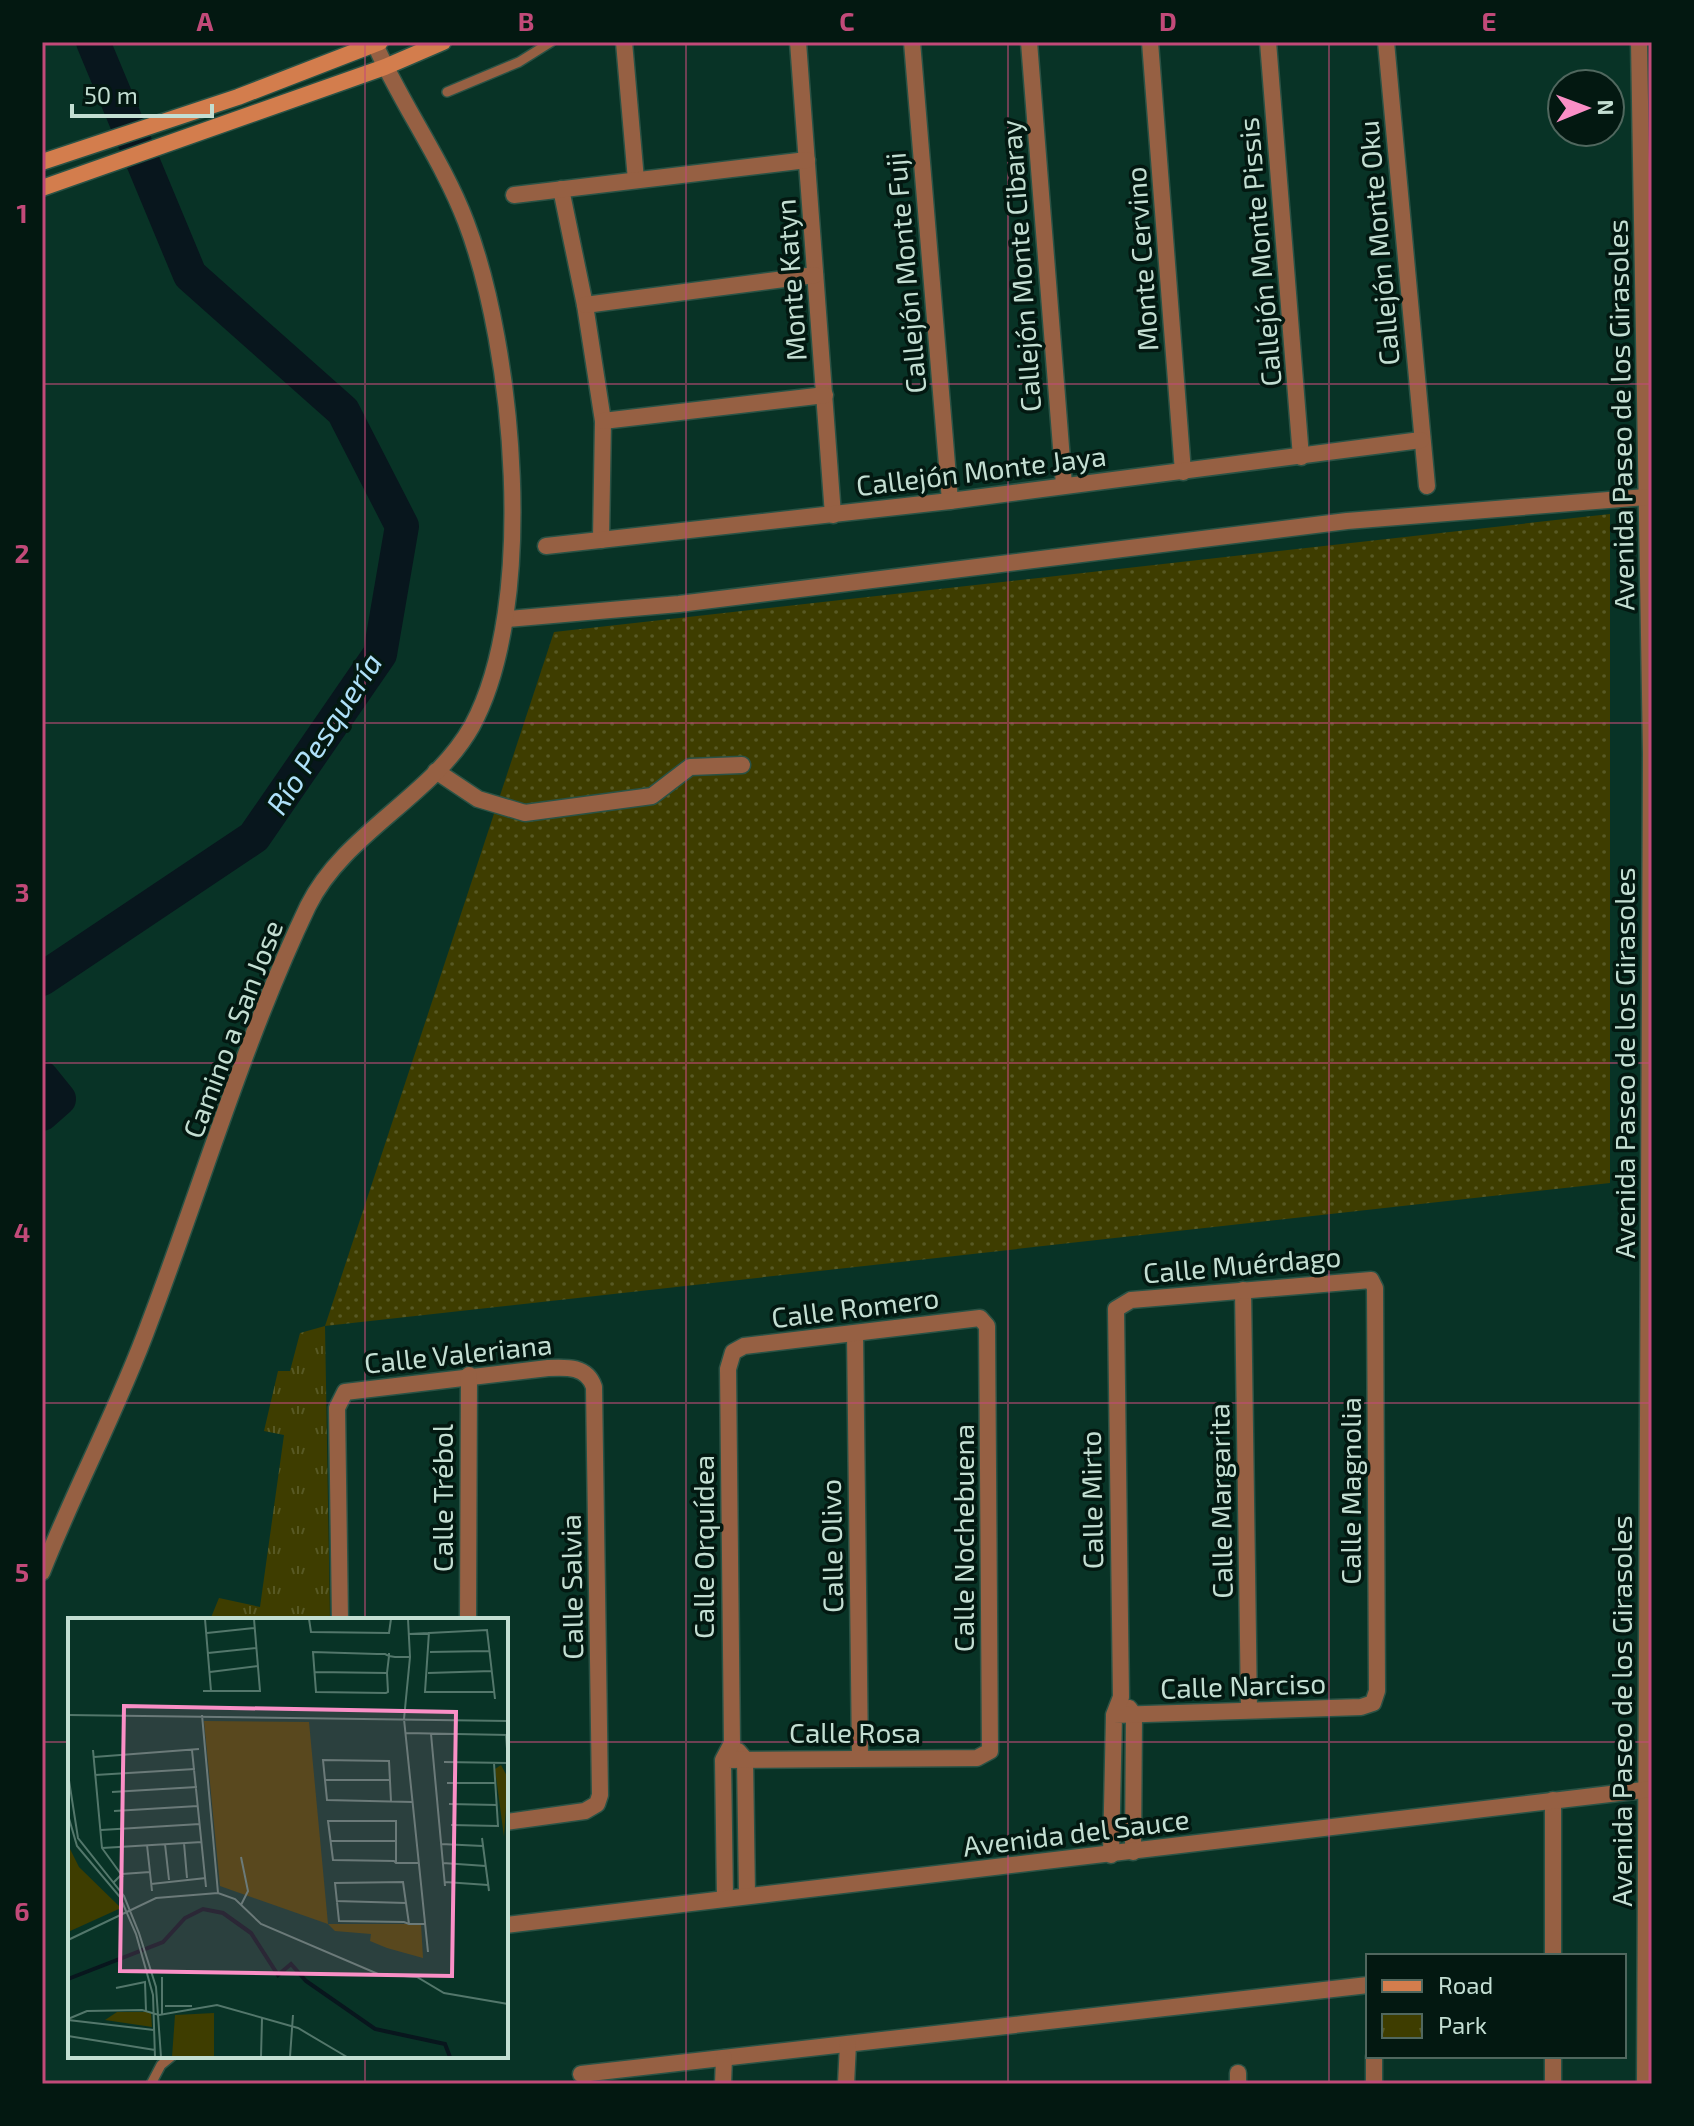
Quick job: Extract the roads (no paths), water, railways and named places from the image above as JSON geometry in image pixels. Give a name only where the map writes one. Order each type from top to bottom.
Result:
[{"type":"street","points":[[42,188],[245,118],[385,67],[443,42]]},
{"type":"street","points":[[624,42],[636,180]]},
{"type":"street","name":"Monte Katyn","points":[[798,42],[833,515]]},
{"type":"street","name":"Callejón Monte Fuji","points":[[912,42],[950,501]]},
{"type":"street","name":"Callejón Monte Cibaray","points":[[1029,42],[1064,485]]},
{"type":"street","name":"Monte Cervino","points":[[1150,42],[1183,472]]},
{"type":"street","name":"Callejón Monte Pissis","points":[[1268,42],[1301,457]]},
{"type":"street","name":"Callejón Monte Oku","points":[[1386,42],[1427,486]]},
{"type":"street","name":"Avenida Paseo de los Girasoles","points":[[1639,42],[1652,753],[1649,1790],[1645,2084]]},
{"type":"street","points":[[42,162],[238,97],[376,43]]},
{"type":"street","name":"Camino a San Jose","points":[[42,1572],[148,1329],[276,975],[306,912],[339,862],[436,771],[471,728],[488,690],[507,619],[512,485],[502,355],[466,223],[439,163],[385,67],[376,43]]},
{"type":"street","points":[[514,195],[807,160]]},
{"type":"street","points":[[561,189],[585,305],[603,421],[601,540]]},
{"type":"street","points":[[585,305],[815,275]]},
{"type":"street","points":[[603,421],[825,395]]},
{"type":"street","name":"Callejón Monte Jaya","points":[[546,546],[950,501],[1421,440]]},
{"type":"street","points":[[507,619],[740,597],[1303,526],[1646,497]]},
{"type":"street","points":[[436,771],[478,799],[525,813],[652,796],[690,767],[742,765]]},
{"type":"street","name":"Calle Muérdago","points":[[1120,1304],[1371,1280]]},
{"type":"street","name":"Calle Magnolia","points":[[1371,1280],[1375,1288],[1377,1691],[1373,1703]]},
{"type":"street","name":"Calle Margarita","points":[[1243,1290],[1249,1710]]},
{"type":"street","name":"Calle Mirto","points":[[1111,1855],[1114,1715],[1121,1697],[1113,1316],[1120,1304]]},
{"type":"street","name":"Calle Romero","points":[[733,1352],[744,1346],[975,1318],[984,1320]]},
{"type":"street","name":"Calle Nochebuena","points":[[984,1320],[987,1326],[990,1729],[990,1751],[987,1755]]},
{"type":"street","name":"Calle Olivo","points":[[855,1334],[860,1757]]},
{"type":"street","name":"Calle Orquídea","points":[[725,1898],[723,1760],[732,1743],[728,1369],[733,1352]]},
{"type":"street","name":"Calle Valeriana","points":[[340,1618],[340,1398],[353,1390],[469,1375],[548,1368],[583,1372]]},
{"type":"street","name":"Calle Salvia","points":[[508,1822],[585,1811],[597,1804],[600,1795],[594,1387],[583,1372]]},
{"type":"street","name":"Calle Trébol","points":[[468,1618],[469,1375]]},
{"type":"street","points":[[1121,1697],[1134,1715],[1133,1852]]},
{"type":"street","name":"Calle Narciso","points":[[1114,1715],[1361,1707],[1373,1703]]},
{"type":"street","points":[[732,1743],[745,1759],[747,1895]]},
{"type":"street","name":"Calle Rosa","points":[[723,1760],[987,1755]]},
{"type":"street","name":"Avenida del Sauce","points":[[508,1925],[1649,1790]]},
{"type":"street","points":[[1553,1800],[1553,1954]]},
{"type":"street","points":[[581,2074],[603,2078],[724,2058],[1366,1985]]},
{"type":"street","points":[[846,2084],[848,2044]]},
{"type":"street","points":[[723,2084],[724,2058]]},
{"type":"street","points":[[1374,2058],[1374,2084]]},
{"type":"street","points":[[1553,2058],[1553,2084]]},
{"type":"lane","points":[[447,92],[519,62],[551,42]]},
{"type":"lane","points":[[151,2084],[161,2065],[170,2058]]},
{"type":"waterway","name":"Río Pesquería","points":[[42,979],[254,837],[380,654],[402,526],[343,411],[190,275],[93,42]]},
{"type":"waterway","name":"Río Pesquería","points":[[42,1078],[59,1099],[42,1114]]}]
